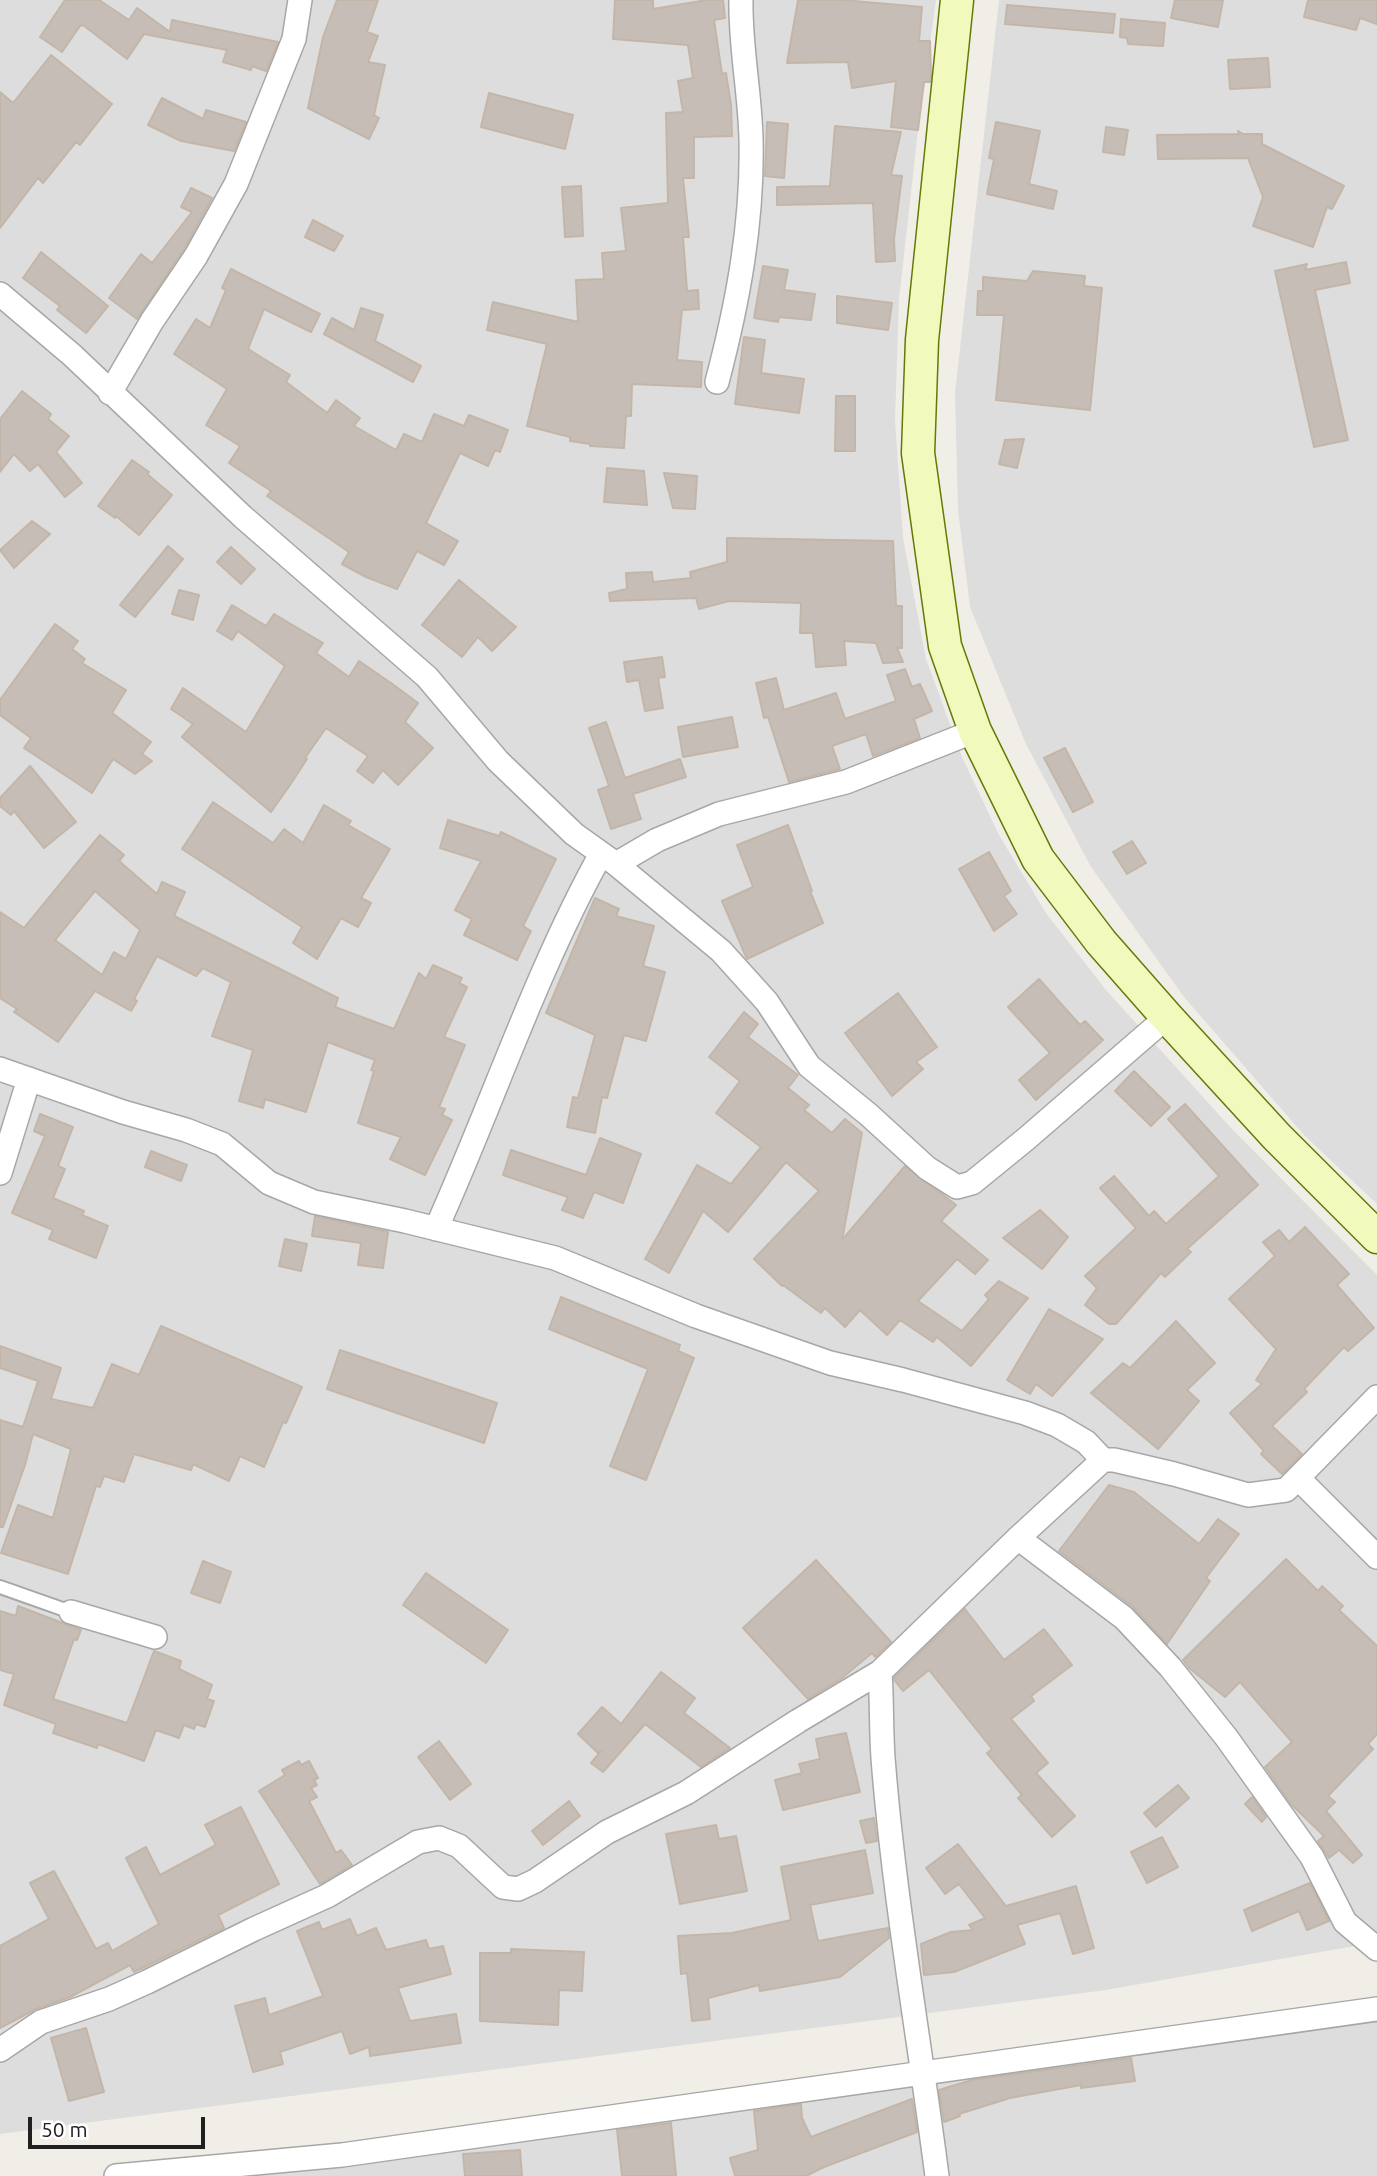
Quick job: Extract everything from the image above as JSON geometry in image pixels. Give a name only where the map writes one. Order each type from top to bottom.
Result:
[{"type":"main road","points":[[957,0],[922,340],[918,453],[946,646],[975,731],[1038,859],[1101,942],[1167,1017],[1277,1137],[1377,1237]]},
{"type":"street","points":[[110,393],[236,184],[294,39],[300,0]]},
{"type":"street","points":[[717,382],[743,271],[748,223],[751,129],[741,0]]},
{"type":"street","points":[[0,294],[72,355],[243,517],[427,677],[498,761],[574,834],[721,951],[767,1002],[809,1066],[869,1115],[927,1168],[957,1187],[972,1182],[1005,1157],[1167,1017]]},
{"type":"street","points":[[436,1229],[471,1151],[570,909],[608,859],[719,814],[846,782],[975,731]]},
{"type":"street","points":[[0,1069],[222,1144],[269,1183],[314,1202],[555,1258],[696,1316],[830,1363],[1024,1413],[1057,1425],[1086,1442],[1103,1460]]},
{"type":"street","points":[[0,1173],[29,1079]]},
{"type":"street","points":[[0,2050],[41,2022],[138,1987],[254,1928],[327,1896],[418,1842],[439,1838],[459,1846],[503,1887],[518,1889],[535,1881],[607,1832],[686,1793],[880,1672],[1103,1460],[1114,1460],[1174,1474],[1248,1495],[1286,1490],[1377,1397]]},
{"type":"street","points":[[1298,1478],[1377,1557]]},
{"type":"street","points":[[1018,1538],[1124,1618],[1170,1667],[1262,1786],[1312,1857],[1345,1922],[1377,1950]]},
{"type":"street","points":[[71,1612],[155,1637]]},
{"type":"street","points":[[880,1672],[883,1757],[909,1988],[924,2073],[937,2176]]},
{"type":"street","points":[[116,2176],[342,2155],[1377,2009]]},
{"type":"lane","points":[[0,1587],[71,1612]]},
{"type":"shaded area","points":[[0,0],[936,0],[899,299],[895,420],[903,538],[926,659],[962,757],[999,835],[1046,913],[1106,990],[1232,1129],[1377,1275],[1377,1942],[1106,1990],[0,2134]]},
{"type":"shaded area","points":[[999,0],[1377,0],[1377,1204],[1304,1135],[1184,997],[1091,867],[1026,744],[970,607],[958,510],[955,393]]},
{"type":"shaded area","points":[[1377,2009],[1377,2176],[116,2176]]},
{"type":"building","points":[[65,0],[99,0],[129,20],[137,8],[170,32],[172,20],[278,42],[266,71],[223,62],[227,50],[144,34],[127,59],[83,25],[62,52],[40,37]]},
{"type":"building","points":[[337,0],[378,0],[367,32],[378,36],[368,62],[385,65],[374,115],[379,118],[369,139],[308,108],[323,37]]},
{"type":"building","points":[[615,0],[653,0],[653,9],[723,0],[725,18],[714,20],[722,74],[726,73],[731,105],[732,136],[694,137],[694,178],[683,178],[689,237],[683,237],[687,291],[698,290],[699,309],[682,310],[677,360],[702,362],[701,387],[632,384],[631,416],[626,416],[624,448],[590,446],[570,441],[570,437],[527,426],[547,344],[487,330],[493,302],[578,322],[576,280],[604,279],[602,253],[626,251],[621,208],[668,203],[666,113],[683,112],[678,81],[693,78],[688,45],[613,39]]},
{"type":"building","points":[[798,0],[843,0],[922,7],[919,41],[930,41],[931,76],[930,82],[924,82],[918,130],[891,127],[896,81],[852,88],[848,62],[787,63]]},
{"type":"building","points":[[1175,0],[1223,0],[1218,27],[1171,18]]},
{"type":"building","points":[[1308,0],[1377,0],[1377,24],[1360,18],[1356,30],[1304,17]]},
{"type":"building","points":[[1007,5],[1115,14],[1113,33],[1005,24]]},
{"type":"building","points":[[1121,19],[1165,23],[1163,46],[1128,44],[1127,38],[1120,37]]},
{"type":"building","points":[[51,55],[112,104],[80,145],[76,142],[43,183],[38,178],[0,228],[0,92],[13,103]]},
{"type":"building","points":[[1268,58],[1270,87],[1230,89],[1228,60]]},
{"type":"building","points":[[489,93],[573,115],[565,149],[481,127]]},
{"type":"building","points":[[162,98],[203,119],[206,110],[246,122],[234,151],[181,141],[148,125]]},
{"type":"building","points":[[767,122],[788,124],[784,178],[765,176]]},
{"type":"building","points":[[996,122],[1040,131],[1029,184],[1057,191],[1053,209],[987,194],[994,159],[989,158]]},
{"type":"building","points":[[835,126],[901,132],[891,175],[902,176],[894,239],[895,261],[876,262],[873,203],[777,205],[777,187],[830,186]]},
{"type":"building","points":[[1106,127],[1128,130],[1124,155],[1103,152]]},
{"type":"building","points":[[1238,131],[1243,134],[1262,134],[1262,144],[1344,186],[1332,209],[1327,207],[1313,247],[1253,226],[1263,197],[1248,158],[1158,159],[1157,135],[1239,134]]},
{"type":"building","points":[[581,186],[583,236],[565,237],[562,187]]},
{"type":"building","points":[[191,188],[212,198],[184,249],[137,319],[109,298],[141,254],[152,263],[192,212],[181,207]]},
{"type":"building","points":[[313,220],[343,236],[334,251],[305,237]]},
{"type":"building","points":[[41,252],[108,306],[86,333],[57,310],[60,306],[23,278]]},
{"type":"building","points":[[1346,262],[1350,283],[1315,290],[1348,440],[1314,447],[1275,271],[1307,264],[1305,270]]},
{"type":"building","points":[[763,266],[788,270],[784,290],[815,294],[811,320],[779,317],[778,322],[754,318]]},
{"type":"building","points":[[231,269],[320,314],[311,332],[264,309],[248,349],[290,375],[286,382],[327,413],[336,400],[360,418],[354,426],[396,450],[404,434],[422,442],[434,414],[464,426],[469,415],[508,430],[500,452],[495,450],[488,466],[460,453],[426,523],[458,541],[444,565],[417,551],[397,589],[366,577],[342,564],[349,552],[267,496],[271,491],[229,463],[240,446],[206,425],[227,389],[174,354],[196,319],[210,328],[226,290],[222,288]]},
{"type":"building","points":[[1033,271],[1085,276],[1084,286],[1102,288],[1090,410],[996,400],[1004,315],[977,315],[978,291],[983,291],[983,277],[1027,281]]},
{"type":"building","points":[[837,296],[892,303],[888,330],[837,323]]},
{"type":"building","points":[[361,308],[383,315],[375,341],[421,366],[413,382],[324,334],[332,318],[354,330]]},
{"type":"building","points":[[744,337],[765,340],[761,373],[804,379],[799,413],[735,404]]},
{"type":"building","points":[[22,391],[51,414],[48,419],[69,436],[56,452],[82,483],[65,497],[38,464],[30,471],[14,454],[0,472],[0,419]]},
{"type":"building","points":[[836,396],[855,396],[855,451],[835,451]]},
{"type":"building","points":[[1024,439],[1017,468],[999,464],[1005,440]]},
{"type":"building","points":[[132,460],[149,472],[147,474],[172,495],[139,535],[116,516],[115,518],[98,506]]},
{"type":"building","points":[[607,468],[644,471],[647,505],[604,502]]},
{"type":"building","points":[[664,473],[697,476],[695,509],[673,508]]},
{"type":"building","points":[[32,521],[50,534],[14,568],[0,550]]},
{"type":"building","points":[[727,538],[893,541],[896,606],[902,606],[902,648],[897,648],[903,662],[883,663],[876,643],[844,641],[846,665],[816,667],[813,633],[800,633],[801,603],[729,601],[699,609],[696,598],[610,601],[609,593],[627,589],[626,573],[652,572],[653,582],[691,578],[690,572],[727,562]]},
{"type":"building","points":[[168,546],[183,559],[135,617],[120,605]]},
{"type":"building","points":[[231,547],[255,569],[241,584],[217,562]]},
{"type":"building","points":[[459,580],[516,627],[492,651],[478,637],[462,657],[422,625]]},
{"type":"building","points":[[179,590],[199,595],[193,620],[172,614]]},
{"type":"building","points":[[232,605],[266,626],[274,614],[323,643],[316,653],[349,677],[359,661],[391,683],[418,703],[405,722],[433,748],[398,785],[383,770],[373,783],[357,771],[368,756],[326,728],[271,812],[182,737],[193,724],[171,709],[183,688],[246,732],[285,666],[238,631],[232,640],[217,631]]},
{"type":"building","points":[[55,624],[78,641],[72,649],[85,659],[82,663],[126,690],[112,713],[151,742],[142,754],[152,761],[135,774],[113,759],[92,793],[24,748],[31,738],[0,715],[0,700]]},
{"type":"building","points":[[662,657],[665,677],[658,678],[663,708],[645,711],[639,680],[627,682],[624,662]]},
{"type":"building","points":[[905,669],[912,687],[920,684],[932,711],[914,719],[920,738],[873,756],[866,734],[832,746],[840,769],[789,782],[768,717],[764,718],[756,683],[776,678],[784,710],[836,693],[845,719],[896,701],[887,675]]},
{"type":"building","points":[[732,717],[738,747],[683,757],[678,727]]},
{"type":"building","points":[[606,722],[625,778],[680,759],[686,777],[633,794],[641,819],[611,829],[598,790],[609,786],[589,728]]},
{"type":"building","points":[[1065,748],[1093,802],[1073,812],[1044,758]]},
{"type":"building","points":[[30,766],[76,822],[44,848],[14,811],[11,815],[0,806],[0,798]]},
{"type":"building","points":[[213,802],[273,843],[284,829],[303,843],[324,805],[351,821],[348,825],[390,849],[361,898],[371,903],[358,927],[341,918],[317,959],[293,943],[302,927],[182,849]]},
{"type":"building","points":[[448,820],[499,836],[501,832],[556,859],[523,926],[531,931],[517,960],[464,935],[472,919],[455,910],[481,861],[440,848]]},
{"type":"building","points":[[788,825],[823,923],[747,959],[722,901],[753,887],[737,845]]},
{"type":"building","points":[[100,835],[124,855],[119,861],[157,894],[162,882],[185,892],[174,916],[338,998],[335,1007],[394,1029],[419,973],[426,979],[433,965],[462,978],[459,983],[467,987],[444,1037],[465,1045],[439,1107],[445,1109],[442,1115],[452,1120],[425,1175],[390,1159],[401,1137],[358,1123],[375,1060],[328,1042],[306,1112],[265,1099],[263,1108],[239,1101],[253,1050],[212,1036],[231,982],[203,968],[196,976],[157,956],[134,999],[137,1001],[131,1011],[95,991],[58,1042],[14,1012],[17,1009],[0,998],[0,912],[24,928]],"holes":[[[95,891],[140,930],[126,959],[114,952],[102,975],[55,940]]]},
{"type":"building","points":[[1132,841],[1146,863],[1127,874],[1113,852]]},
{"type":"building","points":[[989,852],[1011,891],[1004,896],[1017,914],[994,931],[959,869]]},
{"type":"building","points":[[595,898],[619,909],[616,916],[654,926],[643,966],[665,972],[646,1041],[624,1035],[607,1098],[602,1097],[595,1133],[567,1127],[573,1097],[578,1098],[595,1035],[546,1013]]},
{"type":"building","points":[[1039,979],[1080,1025],[1085,1021],[1103,1040],[1036,1100],[1019,1080],[1050,1053],[1008,1007]]},
{"type":"building","points":[[898,993],[937,1047],[916,1062],[923,1069],[892,1096],[845,1033]]},
{"type":"building","points":[[744,1012],[758,1024],[748,1037],[798,1075],[788,1088],[809,1105],[804,1110],[832,1133],[845,1119],[862,1133],[842,1240],[905,1166],[956,1205],[941,1221],[988,1260],[975,1274],[957,1259],[918,1301],[962,1331],[989,1299],[985,1295],[999,1281],[1028,1298],[971,1366],[937,1337],[933,1342],[900,1320],[887,1335],[860,1310],[845,1327],[825,1308],[821,1313],[782,1286],[754,1259],[819,1191],[786,1162],[728,1232],[703,1211],[669,1273],[645,1259],[697,1165],[731,1184],[761,1147],[716,1113],[740,1081],[709,1057]]},
{"type":"building","points":[[1134,1071],[1170,1107],[1151,1126],[1115,1091]]},
{"type":"building","points":[[1185,1104],[1258,1185],[1187,1249],[1191,1252],[1165,1277],[1161,1273],[1116,1324],[1109,1324],[1085,1305],[1097,1288],[1085,1276],[1136,1228],[1100,1188],[1114,1176],[1149,1216],[1154,1211],[1166,1224],[1219,1176],[1168,1119]]},
{"type":"building","points":[[40,1114],[73,1127],[58,1166],[65,1169],[53,1198],[84,1211],[82,1215],[108,1226],[96,1258],[49,1239],[53,1230],[12,1213],[45,1136],[34,1131]]},
{"type":"building","points":[[600,1138],[641,1154],[623,1203],[594,1192],[583,1218],[562,1210],[568,1197],[503,1175],[511,1150],[586,1175]]},
{"type":"building","points":[[151,1151],[187,1165],[181,1181],[145,1167]]},
{"type":"building","points":[[1040,1210],[1068,1237],[1042,1269],[1003,1238]]},
{"type":"building","points":[[315,1216],[388,1232],[383,1268],[358,1265],[361,1243],[312,1236]]},
{"type":"building","points":[[1305,1227],[1349,1274],[1337,1285],[1374,1328],[1348,1351],[1344,1347],[1304,1389],[1307,1392],[1272,1426],[1302,1454],[1282,1474],[1261,1454],[1264,1451],[1230,1413],[1262,1384],[1256,1380],[1276,1349],[1229,1299],[1275,1256],[1263,1242],[1279,1230],[1289,1242]]},
{"type":"building","points":[[285,1239],[307,1244],[301,1271],[279,1266]]},
{"type":"building","points":[[561,1297],[680,1345],[678,1351],[694,1358],[646,1480],[610,1466],[648,1369],[549,1329]]},
{"type":"building","points":[[1049,1309],[1103,1339],[1052,1396],[1036,1384],[1030,1394],[1007,1380]]},
{"type":"building","points":[[1176,1321],[1215,1363],[1187,1390],[1199,1401],[1158,1449],[1091,1393],[1123,1363],[1130,1368]]},
{"type":"building","points":[[161,1326],[302,1387],[286,1423],[283,1422],[264,1467],[240,1456],[229,1481],[193,1464],[191,1470],[134,1454],[124,1482],[104,1476],[100,1487],[96,1486],[68,1574],[1,1553],[18,1505],[53,1518],[71,1449],[33,1434],[3,1527],[0,1527],[0,1420],[23,1427],[38,1381],[0,1368],[0,1346],[61,1368],[51,1399],[93,1408],[112,1364],[139,1375]]},
{"type":"building","points":[[340,1350],[497,1403],[484,1443],[327,1389]]},
{"type":"building","points":[[1109,1485],[1134,1492],[1199,1544],[1218,1519],[1239,1534],[1206,1578],[1210,1581],[1167,1644],[1133,1607],[1059,1551]]},
{"type":"building","points":[[1286,1559],[1318,1591],[1322,1586],[1343,1606],[1339,1610],[1377,1646],[1377,1734],[1368,1744],[1373,1749],[1328,1796],[1335,1802],[1326,1811],[1362,1855],[1353,1863],[1339,1850],[1329,1858],[1318,1841],[1324,1836],[1291,1804],[1265,1767],[1292,1742],[1240,1682],[1225,1697],[1183,1660]]},
{"type":"building","points":[[816,1560],[891,1642],[875,1657],[872,1653],[842,1678],[808,1699],[743,1628]]},
{"type":"building","points":[[203,1561],[231,1572],[220,1603],[191,1593]]},
{"type":"building","points":[[426,1573],[508,1630],[486,1663],[403,1605]]},
{"type":"building","points":[[18,1606],[81,1630],[77,1640],[74,1639],[53,1699],[127,1723],[154,1651],[181,1661],[179,1669],[212,1685],[207,1699],[214,1701],[205,1727],[196,1724],[194,1729],[184,1725],[179,1738],[156,1730],[144,1761],[98,1744],[97,1748],[53,1733],[56,1724],[4,1705],[14,1674],[0,1670],[0,1611],[16,1616]]},
{"type":"building","points":[[965,1609],[1004,1660],[1044,1629],[1072,1665],[1031,1696],[1034,1701],[1011,1719],[1048,1763],[1036,1773],[1075,1816],[1052,1837],[1018,1798],[1022,1795],[987,1753],[992,1749],[929,1670],[903,1691],[895,1681],[894,1678]]},
{"type":"building","points":[[661,1672],[695,1698],[684,1713],[730,1748],[701,1767],[645,1724],[603,1772],[591,1763],[601,1751],[598,1753],[578,1734],[602,1707],[621,1724]]},
{"type":"building","points":[[846,1733],[860,1792],[783,1810],[775,1780],[802,1773],[799,1764],[820,1759],[816,1739]]},
{"type":"building","points":[[439,1741],[471,1784],[450,1800],[418,1757]]},
{"type":"building","points":[[299,1761],[301,1765],[309,1761],[318,1778],[314,1780],[317,1785],[311,1788],[317,1797],[309,1801],[336,1853],[341,1850],[352,1865],[320,1884],[259,1791],[285,1775],[282,1770]]},
{"type":"building","points":[[1178,1785],[1189,1798],[1156,1827],[1144,1813]]},
{"type":"building","points":[[1252,1797],[1266,1817],[1262,1822],[1245,1804]]},
{"type":"building","points":[[569,1801],[580,1816],[543,1845],[532,1831]]},
{"type":"building","points":[[241,1807],[279,1884],[218,1915],[224,1928],[134,1972],[130,1965],[70,1997],[36,2009],[0,2028],[0,1946],[49,1919],[30,1883],[54,1871],[96,1949],[108,1943],[112,1951],[159,1924],[126,1858],[146,1847],[160,1875],[216,1845],[205,1825]]},
{"type":"building","points":[[874,1818],[877,1841],[866,1843],[860,1821]]},
{"type":"building","points":[[716,1825],[719,1839],[736,1836],[747,1891],[680,1904],[666,1834]]},
{"type":"building","points":[[1162,1837],[1178,1867],[1147,1883],[1131,1852]]},
{"type":"building","points":[[958,1844],[1006,1906],[1076,1886],[1094,1948],[1073,1954],[1060,1913],[1017,1925],[1025,1944],[954,1972],[924,1975],[921,1944],[951,1932],[973,1930],[969,1925],[985,1918],[959,1884],[945,1894],[926,1868]]},
{"type":"building","points":[[865,1850],[873,1893],[810,1905],[818,1941],[888,1928],[889,1938],[840,1977],[760,1991],[759,1985],[708,1998],[710,2019],[692,2021],[687,1973],[681,1974],[678,1936],[732,1933],[791,1920],[781,1867]]},
{"type":"building","points":[[1310,1883],[1329,1921],[1307,1930],[1299,1911],[1252,1931],[1244,1910]]},
{"type":"building","points":[[350,1919],[357,1936],[376,1928],[386,1950],[426,1940],[429,1949],[443,1946],[451,1974],[398,1988],[410,2021],[456,2014],[461,2043],[370,2056],[369,2047],[350,2054],[342,2031],[280,2052],[283,2064],[253,2072],[235,2006],[265,1998],[269,2015],[323,1996],[297,1931],[319,1922],[322,1930]]},
{"type":"building","points":[[511,1949],[584,1952],[582,1991],[559,1990],[558,2025],[480,2021],[480,1953],[511,1953]]},
{"type":"building","points":[[86,2028],[104,2092],[69,2101],[51,2038]]},
{"type":"building","points":[[1131,2058],[1135,2081],[1081,2088],[1081,2085],[1010,2098],[959,2114],[960,2116],[944,2122],[939,2090],[972,2080]]},
{"type":"building","points":[[912,2099],[917,2132],[806,2176],[735,2176],[730,2158],[758,2150],[754,2111],[801,2104],[802,2118],[811,2137]]},
{"type":"building","points":[[671,2123],[676,2176],[622,2176],[617,2130]]},
{"type":"building","points":[[520,2150],[522,2176],[465,2176],[463,2154]]}]
